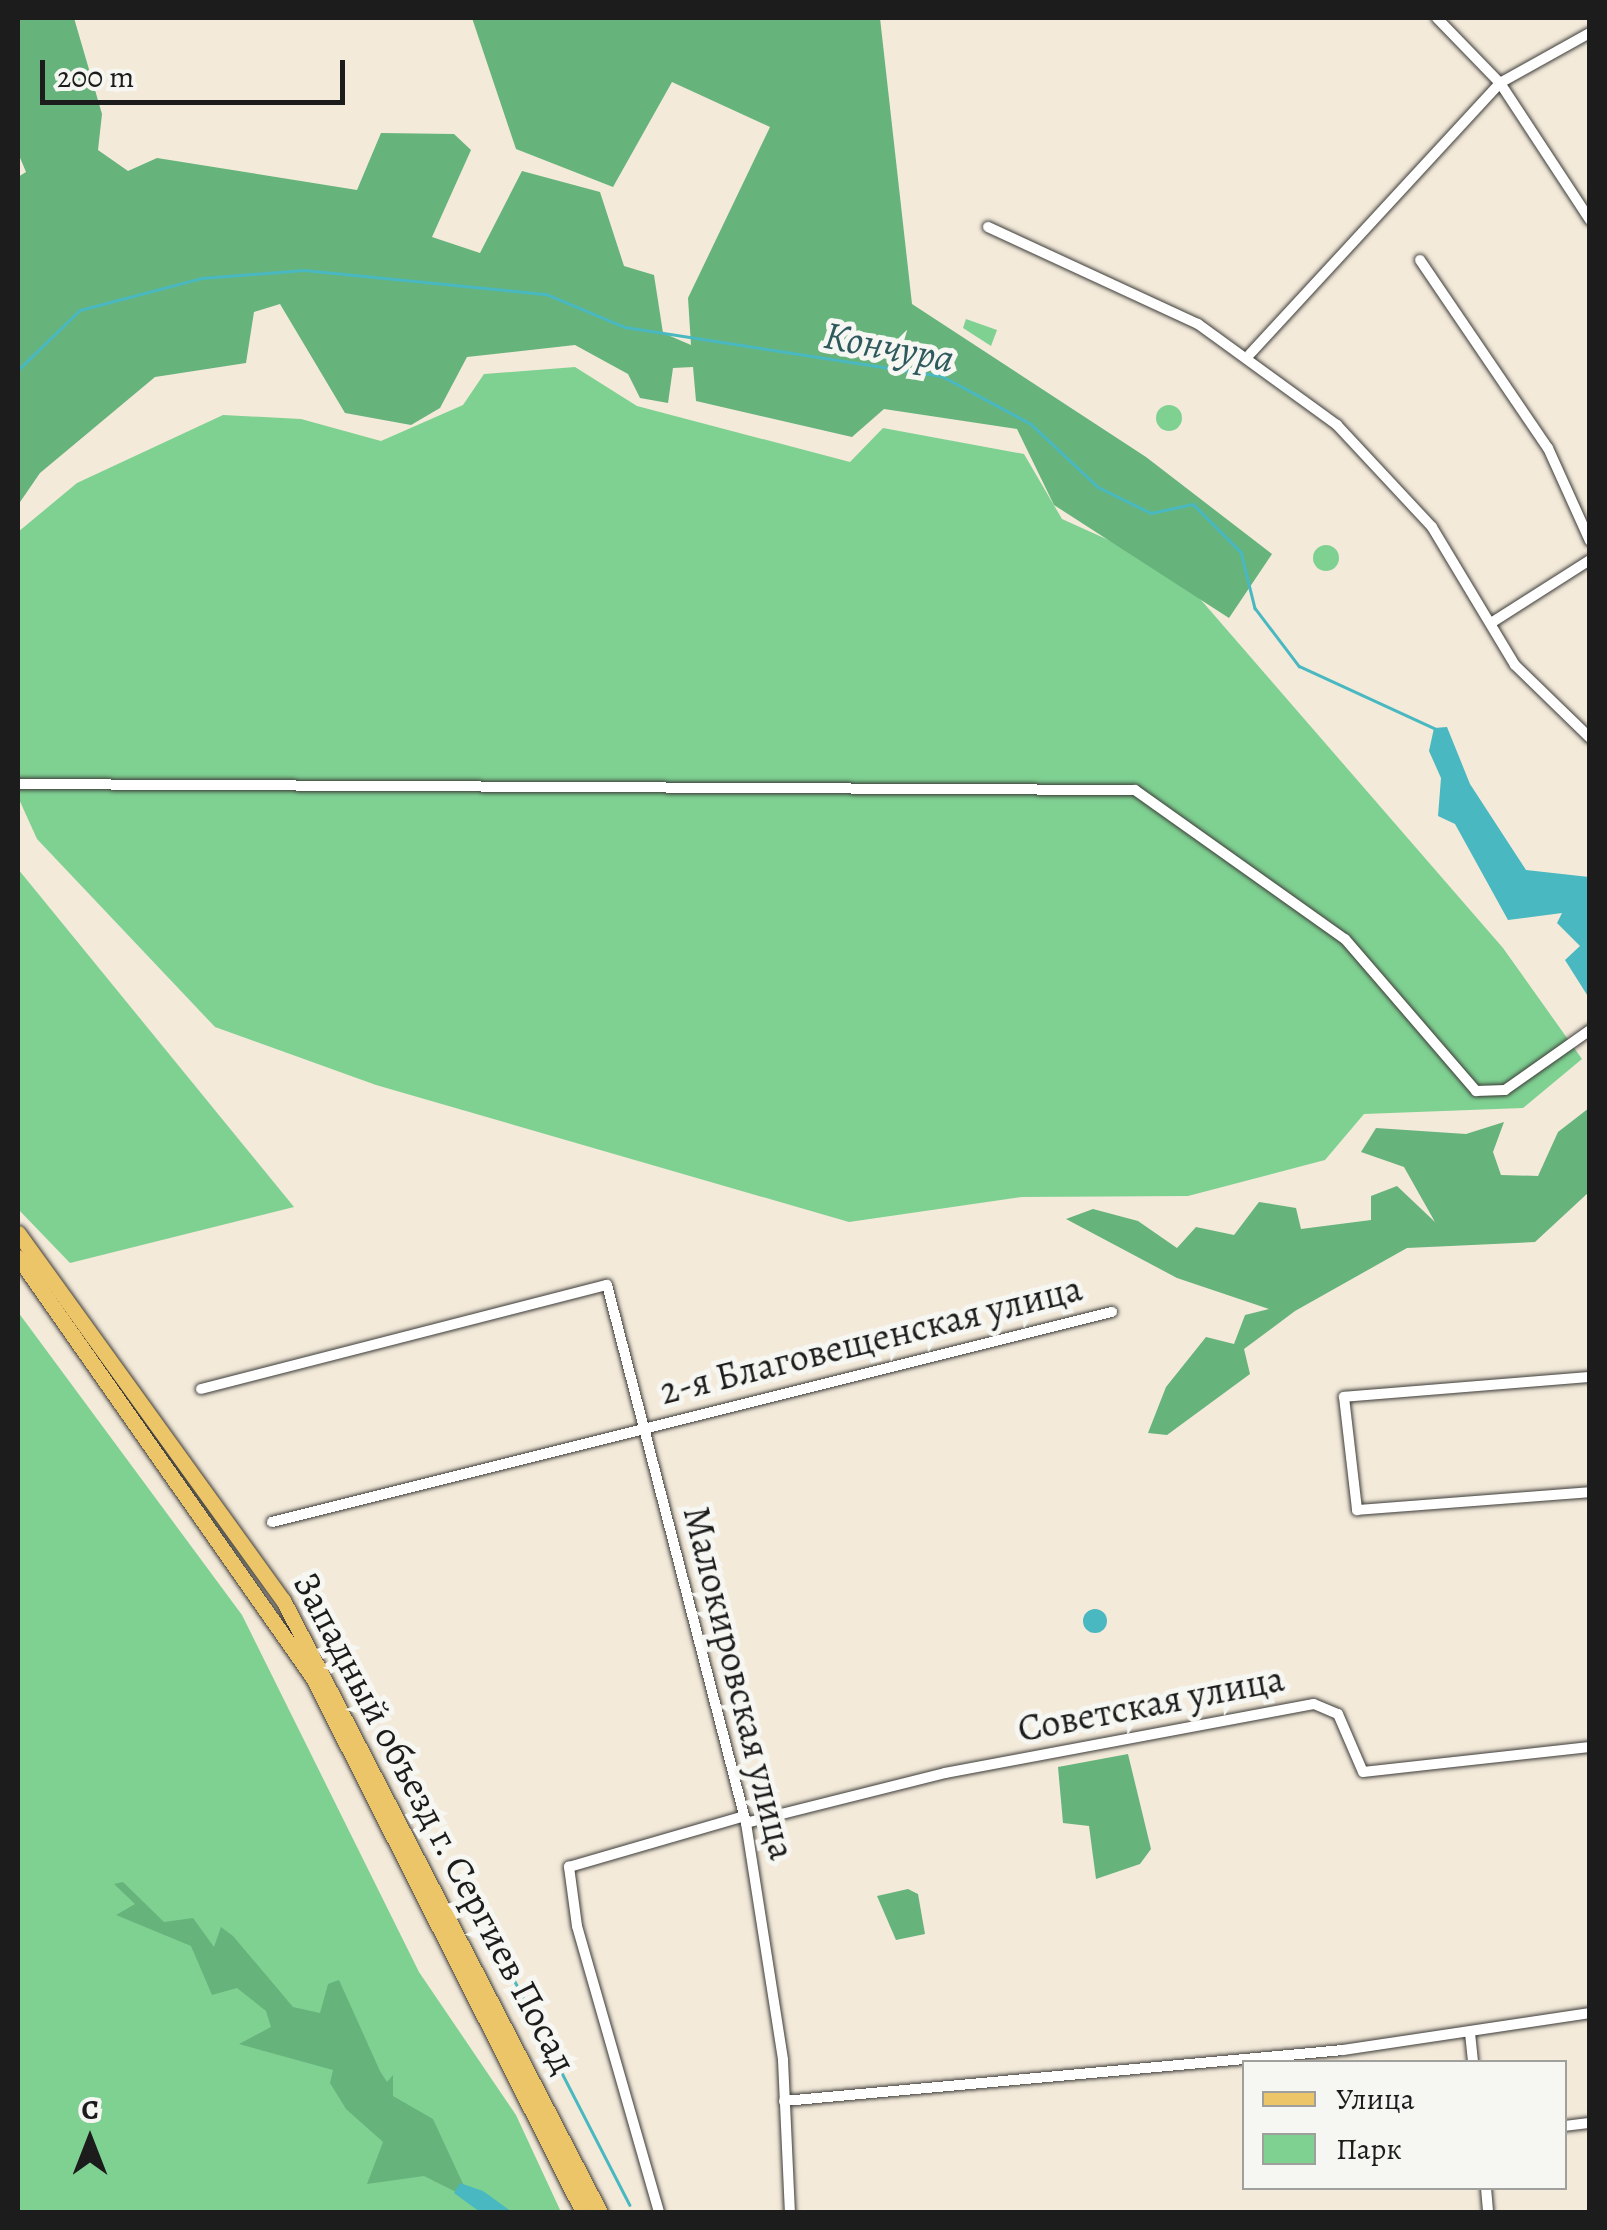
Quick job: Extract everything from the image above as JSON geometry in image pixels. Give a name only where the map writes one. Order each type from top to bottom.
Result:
[{"type":"main road","name":"Западный объезд г. Сергиев Посад","points":[[18,1233],[283,1600],[600,2212]]},
{"type":"main road","name":"Западный объезд г. Сергиев Посад","points":[[18,1257],[313,1678],[583,2212]]},
{"type":"street","points":[[1437,18],[1500,83],[1590,220]]},
{"type":"street","points":[[1250,354],[1500,83],[1590,33]]},
{"type":"street","points":[[988,227],[1250,354],[1403,493],[1516,665],[1590,738]]},
{"type":"street","points":[[1420,260],[1548,448],[1590,541]]},
{"type":"street","points":[[1491,623],[1590,560]]},
{"type":"street","points":[[18,784],[1136,790],[1345,939],[1476,1091],[1505,1090],[1590,1030]]},
{"type":"street","name":"Малокировская улица","points":[[201,1390],[607,1285],[745,1820],[784,2101],[790,2212]]},
{"type":"street","name":"2-я Благовещенская улица","points":[[272,1522],[1112,1312]]},
{"type":"street","points":[[1590,1377],[1344,1398],[1357,1510],[1590,1492]]},
{"type":"street","name":"Советская улица","points":[[745,1820],[945,1773],[1314,1704],[1338,1714],[1351,1760],[1364,1772],[1590,1746]]},
{"type":"street","points":[[659,2212],[577,1926],[569,1868],[745,1820]]},
{"type":"street","points":[[784,2101],[1470,2033],[1590,2013]]},
{"type":"street","points":[[1470,2033],[1473,2060]]},
{"type":"green space","points":[[18,18],[74,18],[102,114],[98,150],[128,171],[157,158],[357,190],[381,133],[454,134],[471,150],[432,237],[480,253],[522,171],[600,192],[624,266],[654,275],[663,333],[691,345],[688,298],[770,127],[672,82],[613,187],[516,149],[472,18],[880,18],[912,304],[1146,457],[1272,554],[1229,618],[1054,505],[1017,429],[884,409],[852,437],[696,401],[693,367],[673,368],[668,403],[640,398],[628,374],[575,345],[467,357],[440,408],[411,425],[345,413],[280,304],[254,312],[246,363],[155,377],[40,473],[18,505],[18,177],[26,172],[18,153]]},
{"type":"green space","points":[[966,319],[997,330],[991,346],[963,328]]},
{"type":"green space","points":[[575,367],[637,406],[850,462],[883,428],[1024,454],[1062,519],[1175,570],[1503,948],[1582,1059],[1523,1108],[1364,1114],[1325,1160],[1188,1196],[1022,1197],[849,1222],[376,1085],[215,1027],[37,839],[18,797],[18,532],[77,483],[223,415],[301,419],[381,441],[463,405],[484,374]]},
{"type":"green space","points":[[1169,405],[1178,409],[1182,418],[1178,427],[1169,431],[1160,427],[1156,418],[1160,409]]},
{"type":"green space","points":[[1326,545],[1335,549],[1339,558],[1335,567],[1326,571],[1317,567],[1313,558],[1317,549]]},
{"type":"green space","points":[[18,869],[294,1207],[70,1263],[18,1209]]},
{"type":"green space","points":[[1589,1108],[1589,1192],[1535,1242],[1407,1248],[1295,1311],[1244,1349],[1250,1374],[1167,1435],[1148,1433],[1166,1387],[1206,1337],[1234,1344],[1245,1315],[1269,1309],[1177,1278],[1066,1219],[1093,1209],[1138,1221],[1177,1248],[1196,1227],[1234,1235],[1259,1202],[1296,1208],[1301,1229],[1371,1220],[1371,1196],[1397,1186],[1435,1222],[1404,1167],[1361,1152],[1376,1128],[1466,1134],[1504,1122],[1493,1152],[1501,1175],[1538,1176],[1558,1132]]},
{"type":"green space","points":[[18,1312],[242,1615],[419,1972],[516,2115],[561,2212],[18,2212]]},
{"type":"green space","points":[[1128,1754],[1151,1849],[1140,1864],[1096,1879],[1089,1826],[1063,1823],[1058,1767]]},
{"type":"green space","points":[[123,1882],[164,1922],[193,1918],[214,1947],[221,1927],[293,2007],[320,2013],[328,1984],[339,1980],[380,2071],[387,2082],[393,2075],[393,2096],[433,2119],[470,2199],[424,2176],[367,2184],[383,2142],[346,2109],[330,2083],[333,2070],[239,2044],[271,2027],[266,2011],[237,1988],[212,1995],[191,1946],[116,1915],[135,1904],[114,1884]]},
{"type":"green space","points":[[908,1889],[918,1894],[925,1934],[896,1940],[877,1896]]},
{"type":"water","points":[[1447,727],[1470,784],[1526,870],[1589,877],[1589,998],[1565,960],[1580,946],[1557,923],[1562,913],[1508,920],[1455,824],[1438,816],[1441,778],[1429,751],[1434,728]]},
{"type":"water","points":[[1095,1609],[1104,1612],[1104,1630],[1095,1633],[1086,1630],[1083,1621],[1086,1612]]},
{"type":"water","points":[[460,2183],[483,2191],[512,2212],[480,2212],[454,2193]]},
{"type":"waterway","name":"Кончура","points":[[18,370],[80,310],[202,278],[304,270],[546,294],[625,327],[942,376],[1031,424],[1098,487],[1151,513],[1193,504],[1241,552],[1255,608],[1299,666],[1434,728]]},
{"type":"waterway","points":[[488,1929],[630,2205]]}]
